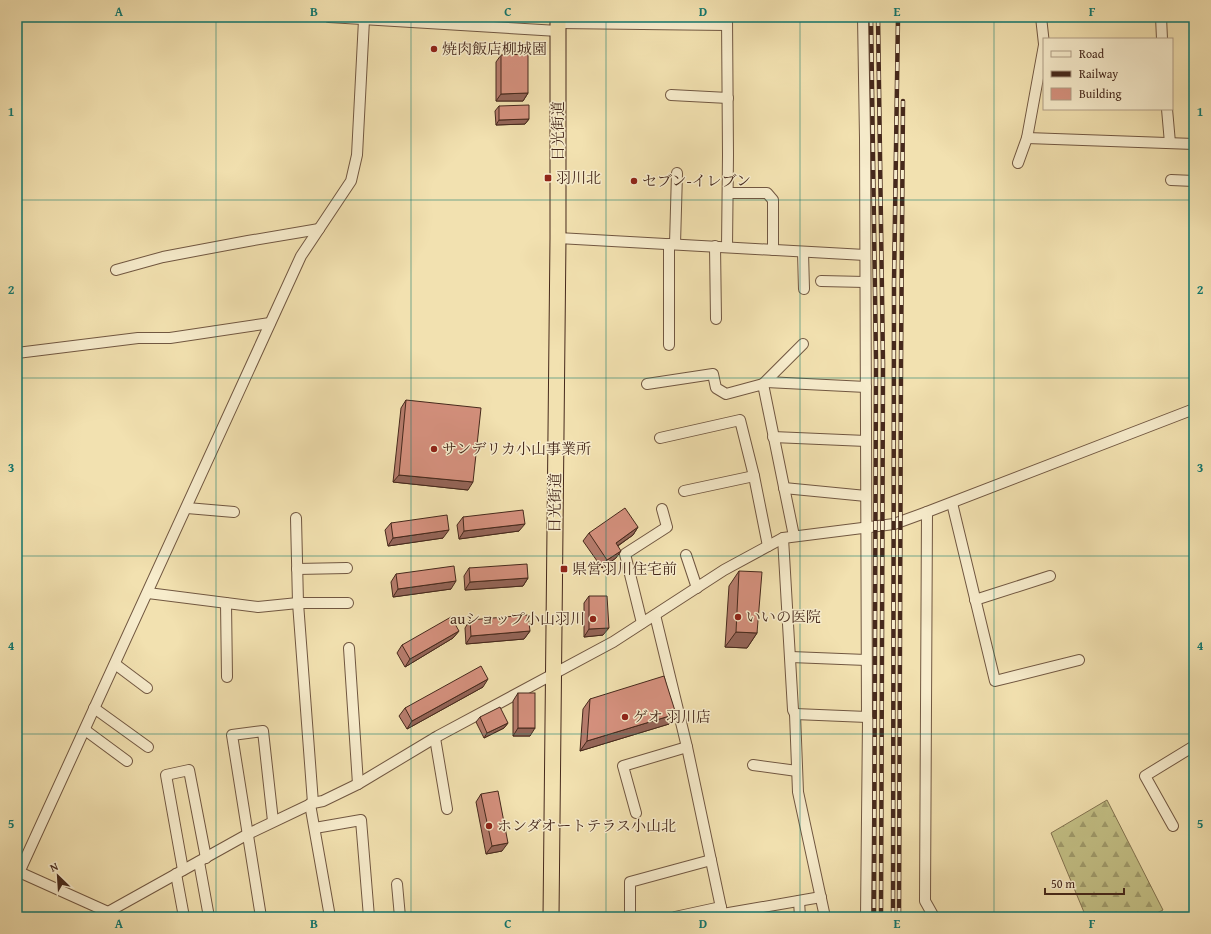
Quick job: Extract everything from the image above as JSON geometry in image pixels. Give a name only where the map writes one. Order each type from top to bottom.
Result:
[{"type":"highway","name":"日光街道","points":[[551,917],[558,238],[558,24]]},
{"type":"street","points":[[329,17],[558,24],[727,21],[727,247]]},
{"type":"street","points":[[862,17],[865,138],[864,255],[866,387],[866,717],[868,722],[866,917]]},
{"type":"street","points":[[1041,17],[1043,38]]},
{"type":"street","points":[[1161,17],[1162,38]]},
{"type":"street","points":[[362,19],[357,155],[351,181],[301,256],[148,594],[18,875],[108,914],[248,834],[311,803],[323,801],[358,784],[435,738],[613,642],[724,570],[783,538],[894,524],[1194,409]]},
{"type":"street","points":[[1018,163],[1027,138],[1043,50]]},
{"type":"street","points":[[671,95],[728,98]]},
{"type":"street","points":[[1167,110],[1170,143]]},
{"type":"street","points":[[1027,138],[1194,144]]},
{"type":"street","points":[[668,345],[672,244],[677,173]]},
{"type":"street","points":[[1172,180],[1194,181]]},
{"type":"street","points":[[728,193],[767,193],[773,200],[773,250]]},
{"type":"street","points":[[116,270],[163,257],[319,229]]},
{"type":"street","points":[[558,238],[864,255]]},
{"type":"street","points":[[715,246],[716,319]]},
{"type":"street","points":[[803,252],[804,289]]},
{"type":"street","points":[[821,281],[865,282]]},
{"type":"street","points":[[17,353],[138,338],[170,338],[270,323]]},
{"type":"street","points":[[764,383],[803,344]]},
{"type":"street","points":[[647,384],[713,374],[716,388],[726,394],[764,383],[866,387]]},
{"type":"street","points":[[764,383],[773,437],[794,536]]},
{"type":"street","points":[[660,438],[740,420],[754,476],[768,546]]},
{"type":"street","points":[[773,437],[866,441]]},
{"type":"street","points":[[684,490],[754,476]]},
{"type":"street","points":[[784,488],[866,496]]},
{"type":"street","points":[[952,503],[995,681],[1079,660]]},
{"type":"street","points":[[187,508],[234,512]]},
{"type":"street","points":[[642,623],[625,554],[667,527],[662,509]]},
{"type":"street","points":[[925,917],[927,512]]},
{"type":"street","points":[[296,518],[298,603],[311,803],[330,917]]},
{"type":"street","points":[[783,538],[793,710],[795,714],[798,792],[825,917]]},
{"type":"street","points":[[686,555],[697,588]]},
{"type":"street","points":[[297,569],[347,568]]},
{"type":"street","points":[[975,600],[1050,576]]},
{"type":"street","points":[[148,594],[258,607],[298,603],[348,603]]},
{"type":"street","points":[[226,603],[227,677]]},
{"type":"street","points":[[655,615],[687,747],[722,913]]},
{"type":"street","points":[[348,648],[358,784]]},
{"type":"street","points":[[791,657],[866,660]]},
{"type":"street","points":[[115,664],[147,688]]},
{"type":"street","points":[[94,708],[148,747]]},
{"type":"street","points":[[795,714],[866,717]]},
{"type":"street","points":[[85,730],[127,761]]},
{"type":"street","points":[[261,917],[232,735],[262,731],[273,821]]},
{"type":"street","points":[[435,738],[447,809]]},
{"type":"street","points":[[1173,826],[1145,776],[1194,746]]},
{"type":"street","points":[[636,813],[623,766],[687,747]]},
{"type":"street","points":[[753,765],[797,771]]},
{"type":"street","points":[[184,917],[180,872],[166,775],[189,770],[203,860],[209,917]]},
{"type":"street","points":[[315,828],[360,820],[369,917]]},
{"type":"street","points":[[630,917],[630,882],[711,860]]},
{"type":"street","points":[[397,884],[400,917]]},
{"type":"street","points":[[675,917],[722,913],[821,897]]},
{"type":"street","points":[[799,901],[800,917]]},
{"type":"street","points":[[925,901],[934,917]]},
{"type":"green space","points":[[1107,800],[1163,910],[1149,917],[1086,917],[1051,833]]},
{"type":"building","points":[[528,54],[528,93],[501,94],[501,55]]},
{"type":"building","points":[[529,105],[529,119],[499,120],[499,106]]},
{"type":"building","name":"サンデリカ小山事業所","points":[[406,400],[481,408],[473,482],[399,475]]},
{"type":"building","points":[[625,508],[638,527],[616,543],[621,551],[607,560],[589,533]]},
{"type":"building","points":[[523,510],[525,524],[464,531],[463,517]]},
{"type":"building","points":[[447,515],[449,530],[393,538],[391,523]]},
{"type":"building","points":[[527,564],[528,578],[470,582],[469,568]]},
{"type":"building","points":[[454,566],[456,581],[398,589],[396,574]]},
{"type":"building","points":[[739,571],[762,572],[757,633],[736,632]]},
{"type":"building","points":[[589,596],[607,596],[609,628],[589,629]]},
{"type":"building","points":[[528,615],[530,631],[471,636],[470,620]]},
{"type":"building","points":[[451,617],[459,631],[410,659],[402,645]]},
{"type":"building","points":[[481,666],[488,679],[412,721],[405,708]]},
{"type":"building","name":"ゲオ 羽川店","points":[[664,676],[676,714],[587,741],[590,699]]},
{"type":"building","points":[[518,693],[535,693],[535,728],[518,728]]},
{"type":"building","points":[[500,707],[508,723],[487,733],[480,717]]},
{"type":"building","points":[[498,791],[508,843],[492,846],[481,794]]},
{"type":"railway","points":[[871,17],[876,362],[874,917]]},
{"type":"railway","points":[[878,17],[883,363],[881,917]]},
{"type":"railway","points":[[893,917],[894,283],[898,17]]},
{"type":"railway","points":[[899,917],[903,101]]},
{"type":"place","name":"焼肉飯店柳城園","points":[[434,49]]},
{"type":"place","name":"羽川北","points":[[548,178]]},
{"type":"place","name":"セブン-イレブン","points":[[634,181]]},
{"type":"place","name":"サンデリカ小山事業所","points":[[434,449]]},
{"type":"place","name":"県営羽川住宅前","points":[[564,569]]},
{"type":"place","name":"いいの医院","points":[[738,617]]},
{"type":"place","name":"auショップ小山羽川","points":[[593,619]]},
{"type":"place","name":"ゲオ 羽川店","points":[[625,717]]},
{"type":"place","name":"ホンダオートテラス小山北","points":[[489,826]]}]
